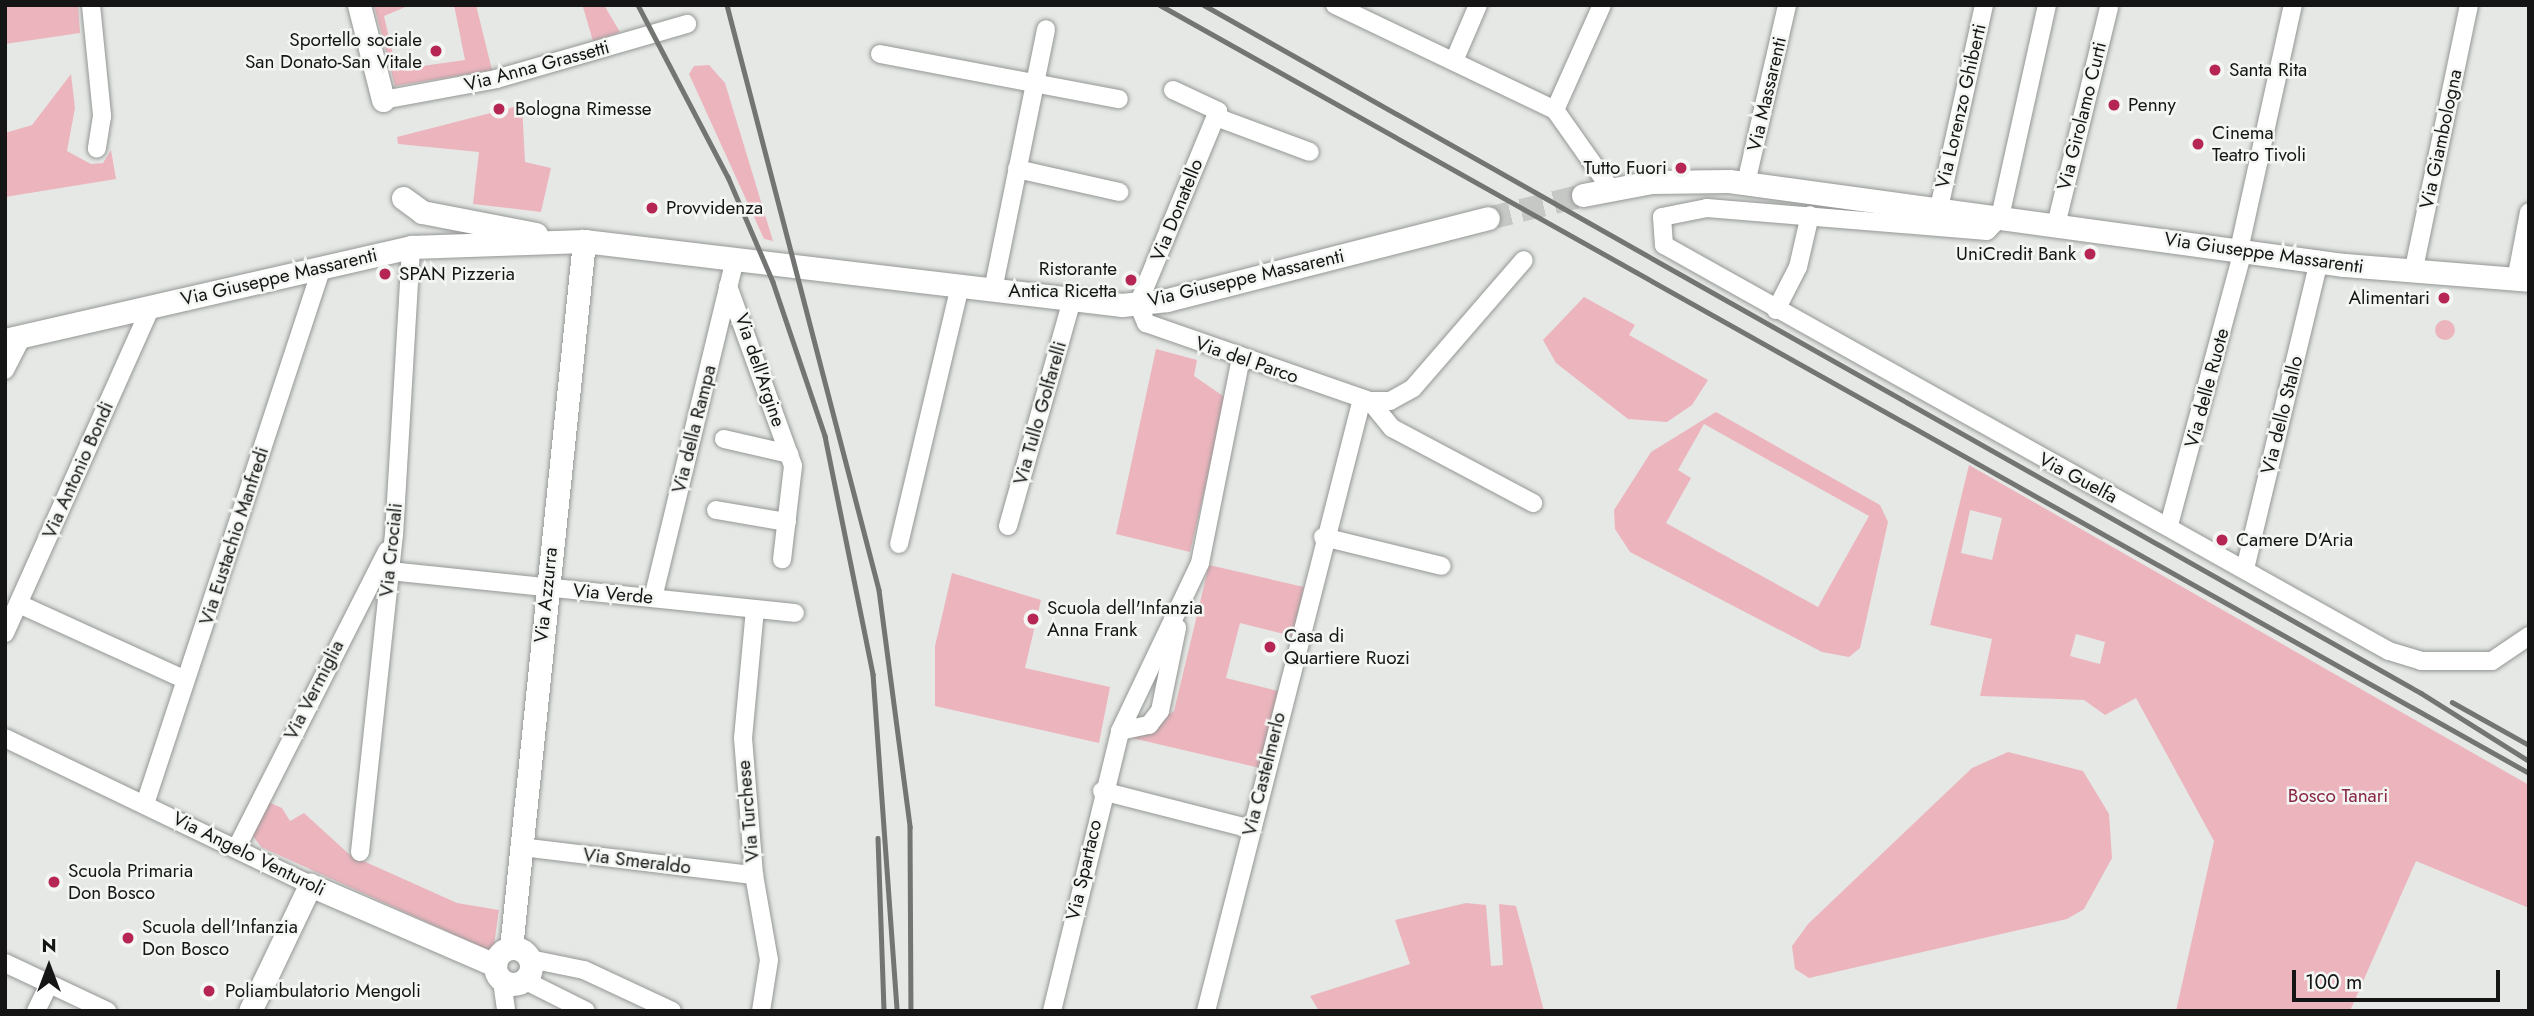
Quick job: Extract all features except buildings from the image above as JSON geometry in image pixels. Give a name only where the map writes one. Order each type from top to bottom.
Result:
[{"type":"main road","points":[[359,5],[383,100]]},
{"type":"main road","name":"Via Giuseppe Massarenti","points":[[1583,195],[1609,188],[1746,183],[2413,273],[2522,280]]},
{"type":"main road","name":"Via Giuseppe Massarenti","points":[[411,247],[403,198],[422,212],[556,241]]},
{"type":"main road","name":"Via Giuseppe Massarenti","points":[[14,338],[411,247],[584,241],[1072,300],[1139,304],[1488,218]]},
{"type":"main road","name":"Via Azzurra","points":[[512,978],[521,847],[584,241]]},
{"type":"main road","points":[[250,1011],[310,885]]},
{"type":"main road","name":"Via Angelo Venturoli","points":[[310,885],[512,978]]},
{"type":"street","points":[[91,5],[102,116],[97,149]]},
{"type":"street","points":[[1335,5],[1556,110],[1609,188]]},
{"type":"street","points":[[1454,61],[1478,5]]},
{"type":"street","points":[[1556,110],[1602,5]]},
{"type":"street","name":"Via Massarenti","points":[[1746,183],[1787,5]]},
{"type":"street","name":"Via Lorenzo Ghiberti","points":[[1939,208],[1984,5]]},
{"type":"street","points":[[1776,310],[1798,267],[1810,215],[1946,232],[1987,231],[2000,217],[2047,5]]},
{"type":"street","name":"Via delle Ruote","points":[[2169,525],[2241,250],[2293,5]]},
{"type":"street","name":"Via Giambologna","points":[[2413,273],[2469,5]]},
{"type":"street","name":"Via Girolamo Curti","points":[[2056,225],[2109,7]]},
{"type":"street","name":"Via Anna Grassetti","points":[[383,100],[496,79],[687,23]]},
{"type":"street","points":[[993,290],[1046,29]]},
{"type":"street","points":[[880,54],[1119,99]]},
{"type":"street","points":[[1173,90],[1218,111],[1216,117],[1310,152]]},
{"type":"street","name":"Via Donatello","points":[[1139,304],[1216,117]]},
{"type":"street","points":[[1017,169],[1119,192]]},
{"type":"street","name":"Via Guelfa","points":[[1810,215],[1707,208],[1662,217],[1664,246],[2169,525],[2389,652],[2421,661],[2492,660],[2529,636]]},
{"type":"street","points":[[2522,280],[2529,212]]},
{"type":"street","name":"Via Crociali","points":[[360,852],[394,535],[411,247]]},
{"type":"street","name":"Via della Rampa","points":[[653,598],[735,259]]},
{"type":"street","points":[[1366,400],[1390,401],[1413,388],[1524,260]]},
{"type":"street","name":"Via dello Stallo","points":[[2245,569],[2319,260]]},
{"type":"street","name":"Via Eustachio Manfredi","points":[[145,804],[322,267]]},
{"type":"street","name":"Via dell'Argine","points":[[728,286],[789,454],[787,522],[782,559]]},
{"type":"street","points":[[899,544],[960,286]]},
{"type":"street","name":"Via Tullo Golfarelli","points":[[1008,526],[1072,300]]},
{"type":"street","name":"Via del Parco","points":[[1139,304],[1154,329],[1366,400]]},
{"type":"street","name":"Via Antonio Bondi","points":[[5,634],[151,306]]},
{"type":"street","points":[[5,370],[14,338]]},
{"type":"street","name":"Via Spartaco","points":[[1052,1011],[1102,791],[1120,731],[1179,613],[1200,563],[1241,358]]},
{"type":"street","points":[[1366,400],[1392,428],[1533,503]]},
{"type":"street","name":"Via Castelmerlo","points":[[1206,1011],[1323,537],[1366,400]]},
{"type":"street","name":"Via dell'Argine","points":[[724,439],[789,454]]},
{"type":"street","points":[[716,510],[787,522]]},
{"type":"street","name":"Via Vermiglia","points":[[237,847],[394,535]]},
{"type":"street","points":[[1323,537],[1442,566]]},
{"type":"street","name":"Via Verde","points":[[389,571],[795,613]]},
{"type":"street","points":[[19,604],[186,680]]},
{"type":"street","name":"Via Turchese","points":[[755,609],[743,738],[754,875],[769,960],[761,1011]]},
{"type":"street","name":"Via Spartaco","points":[[1120,731],[1149,725],[1160,711],[1179,613]]},
{"type":"street","name":"Via Angelo Venturoli","points":[[5,738],[237,847],[310,885]]},
{"type":"street","points":[[1102,791],[1251,829]]},
{"type":"street","name":"Via Smeraldo","points":[[521,847],[754,875]]},
{"type":"street","points":[[5,963],[107,1011]]},
{"type":"street","points":[[512,978],[584,970],[672,1011]]},
{"type":"street","points":[[512,978],[586,1011]]},
{"type":"street","points":[[36,1011],[49,984]]},
{"type":"green space","points":[[5,5],[78,5],[80,33],[5,44]]},
{"type":"green space","points":[[374,5],[410,5],[384,16],[394,59],[413,58],[415,67],[465,60],[454,5],[476,5],[492,70],[395,86]]},
{"type":"green space","points":[[567,5],[604,5],[620,32],[593,41],[583,7]]},
{"type":"green space","points":[[709,65],[725,83],[773,241],[764,239],[689,74],[694,66]]},
{"type":"green space","points":[[71,74],[75,108],[67,151],[91,164],[103,163],[111,150],[116,179],[5,197],[5,133],[32,125]]},
{"type":"green space","points":[[522,105],[525,162],[551,168],[541,212],[473,204],[479,152],[398,144],[397,137]]},
{"type":"green space","points":[[1584,297],[1635,325],[1629,335],[1708,380],[1692,405],[1667,422],[1628,419],[1556,363],[1543,340]]},
{"type":"green space","points":[[2441,320],[2449,320],[2455,330],[2449,340],[2441,340],[2435,334],[2435,326]]},
{"type":"green space","points":[[1156,349],[1197,360],[1194,376],[1226,398],[1190,552],[1116,534]]},
{"type":"green space","points":[[1716,412],[1880,505],[1888,522],[1860,648],[1849,657],[1822,652],[1630,552],[1615,529],[1614,510],[1651,452]],"holes":[[[1704,424],[1869,516],[1818,607],[1666,523],[1691,478],[1678,470]]]},
{"type":"green space","name":"Bosco Tanari","points":[[1969,465],[2529,785],[2529,908],[2416,861],[2350,1011],[2176,1011],[2214,841],[2136,698],[2105,715],[2084,700],[1980,696],[1992,639],[1930,625]],"holes":[[[1970,510],[2002,518],[1992,560],[1961,553]],[[2076,634],[2105,642],[2100,664],[2070,656]]]},
{"type":"green space","points":[[1209,565],[1304,587],[1292,636],[1240,623],[1226,678],[1278,691],[1260,768],[1132,738],[1174,711]]},
{"type":"green space","points":[[952,573],[1041,600],[1025,668],[1110,687],[1099,743],[935,706],[935,646]]},
{"type":"green space","points":[[2008,752],[2083,771],[2109,814],[2112,858],[2084,909],[2067,919],[1809,978],[1795,969],[1792,946],[1808,924],[1972,768]]},
{"type":"green space","points":[[261,799],[282,808],[290,821],[304,813],[350,855],[457,903],[499,910],[493,952],[261,847],[248,829]]},
{"type":"green space","points":[[1466,903],[1486,905],[1491,966],[1503,965],[1499,904],[1516,906],[1544,1011],[1319,1011],[1310,996],[1410,964],[1395,920]]},
{"type":"tunnel","points":[[1488,218],[1583,195]]},
{"type":"railway","points":[[638,5],[728,177],[773,282],[825,436],[873,674],[897,1011]]},
{"type":"railway","points":[[727,5],[879,590],[910,827],[911,1011]]},
{"type":"railway","points":[[1160,5],[2529,773]]},
{"type":"railway","points":[[1204,5],[2421,693],[2529,761]]},
{"type":"railway","points":[[2452,702],[2529,745]]},
{"type":"railway","points":[[878,838],[884,1011]]},
{"type":"place","name":"Sportello sociale San Donato-San Vitale","points":[[436,51]]},
{"type":"place","name":"Santa Rita","points":[[2215,70]]},
{"type":"place","name":"Penny","points":[[2114,105]]},
{"type":"place","name":"Bologna Rimesse","points":[[499,109]]},
{"type":"place","name":"Cinema Teatro Tivoli","points":[[2198,144]]},
{"type":"place","name":"Tutto Fuori","points":[[1681,168]]},
{"type":"place","name":"Provvidenza","points":[[652,208]]},
{"type":"place","name":"UniCredit Bank","points":[[2090,254]]},
{"type":"place","name":"SPAN Pizzeria","points":[[385,274]]},
{"type":"place","name":"Ristorante Antica Ricetta","points":[[1131,280]]},
{"type":"place","name":"Alimentari","points":[[2444,298]]},
{"type":"place","name":"Camere D'Aria","points":[[2222,540]]},
{"type":"place","name":"Scuola dell'Infanzia Anna Frank","points":[[1033,619]]},
{"type":"place","name":"Casa di Quartiere Ruozi","points":[[1270,647]]},
{"type":"place","name":"Scuola Primaria Don Bosco","points":[[54,882]]},
{"type":"place","name":"Scuola dell'Infanzia Don Bosco","points":[[128,938]]},
{"type":"place","name":"Poliambulatorio Mengoli","points":[[209,991]]}]
